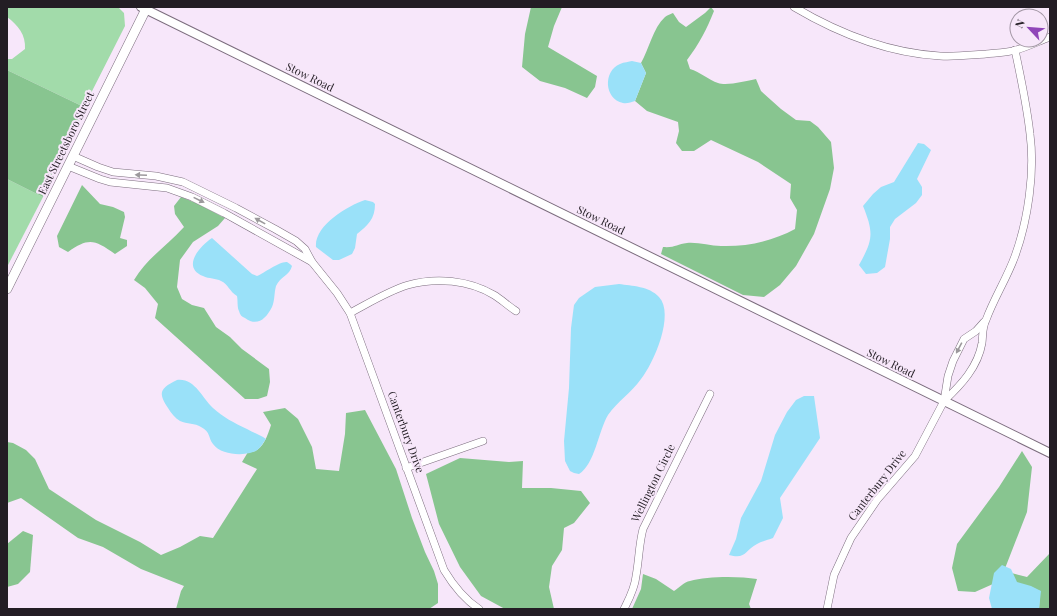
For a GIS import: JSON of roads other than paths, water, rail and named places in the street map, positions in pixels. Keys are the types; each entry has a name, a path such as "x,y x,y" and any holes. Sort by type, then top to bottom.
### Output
{"main road":[{"name":"East Streetsboro Street","path":"7,289 145,8"}],"street":[{"path":"794,7 832,27 865,41 906,52 941,56 973,55 1015,50 1050,37"},
{"name":"Stow Road","path":"145,8 1050,453"},
{"name":"Canterbury Drive","path":"827,609 834,576 851,538 877,500 915,456 944,400 948,376 964,339 976,331 985,320 1001,290 1015,257 1022,235 1028,203 1032,160 1026,102 1015,50"},
{"name":"Canterbury Drive","path":"73,156 113,172 169,178 190,186 275,229 301,246 337,293 350,313 444,570 459,592 479,609"},
{"name":"Canterbury Drive","path":"68,166 100,180 167,188 187,194 231,216 312,262"},
{"path":"187,194 190,186"},
{"path":"231,216 236,208"},
{"path":"270,238 275,229"},
{"path":"350,313 376,299 408,285 443,280 466,284 482,289 494,295 516,311"},
{"name":"Canterbury Drive","path":"944,400 966,379 975,364 982,344 982,332 985,320"},
{"name":"Wellington Circle","path":"624,609 636,577 639,546 646,522 710,394"},
{"path":"406,468 482,441"}],"water":[{"path":"632,61 641,63 646,73 635,101 623,103 612,96 609,91 608,78 614,68 622,63"},
{"path":"918,143 924,144 931,150 917,179 922,187 922,195 916,203 895,219 890,227 890,239 885,267 877,273 866,274 859,265 867,249 870,236 869,223 863,206 881,187 894,182"},
{"path":"365,200 375,204 372,218 368,225 357,234 355,248 352,254 339,260 333,260 316,247 320,232 326,224 341,212"},
{"path":"212,238 252,274 257,276 284,262 287,262 292,266 289,272 276,286 272,307 267,315 261,320 253,322 242,316 238,309 237,296 223,282 203,276 193,267 193,262 198,251"},
{"path":"619,284 635,286 655,293 663,305 665,315 664,326 657,351 646,372 637,384 608,415 589,463 579,474 574,473 570,471 565,461 564,441 569,388 571,328 574,305 579,298 595,287"},
{"path":"177,380 189,382 213,408 221,414 266,439 261,447 255,451 243,454 232,454 226,452 217,448 211,442 208,433 204,429 196,425 185,423 176,418 170,412 165,403 162,391 164,388"},
{"path":"804,396 814,396 820,438 780,498 783,518 773,538 753,546 745,554 739,556 729,555 736,539 741,518 761,481 775,435 787,412 796,400"},
{"path":"1002,565 1011,569 1017,582 1041,591 1039,609 992,609 989,598 994,573"}]}
